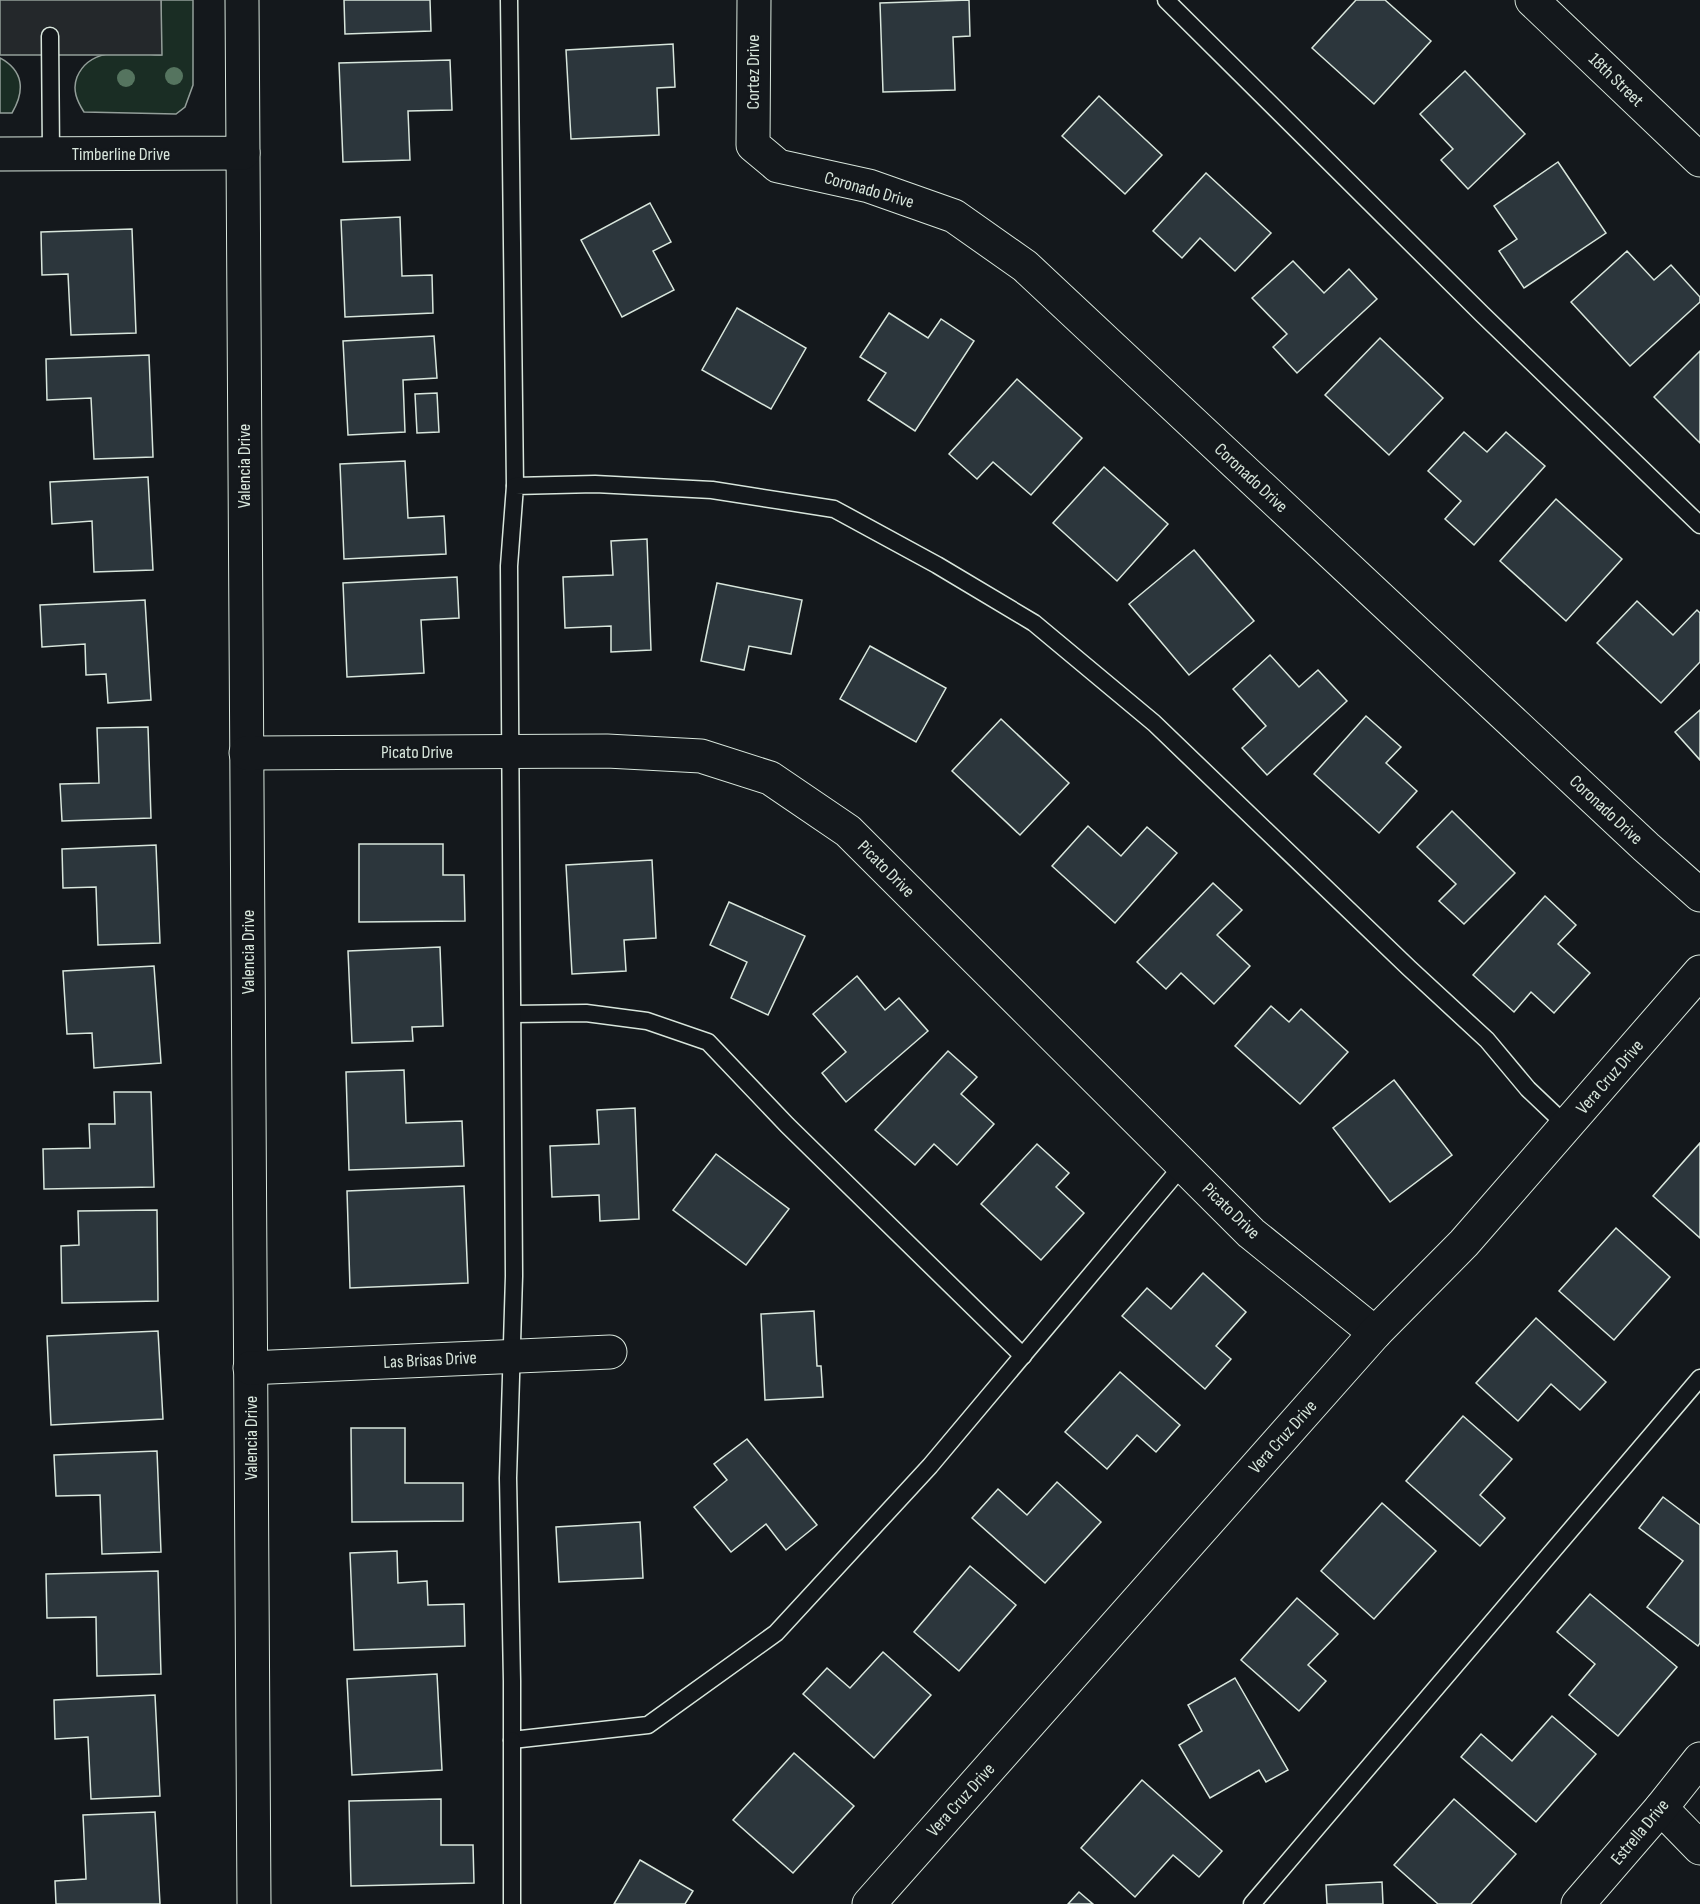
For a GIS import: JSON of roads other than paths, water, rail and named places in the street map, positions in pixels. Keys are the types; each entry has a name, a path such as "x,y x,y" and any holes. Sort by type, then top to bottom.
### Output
{"street":[{"name":"Valencia Drive","path":"242,0 254,1904"},
{"name":"Cortez Drive","path":"753,145 754,0"},
{"name":"18th Street","path":"1532,0 1700,160"},
{"name":"Coronado Drive","path":"753,145 778,166 869,186 954,216 1025,266 1637,839 1700,895"},
{"name":"Timberline Drive","path":"0,154 243,153"},
{"name":"Picato Drive","path":"246,753 608,751 701,756 770,778 848,831 1251,1233 1375,1333"},
{"name":"Vera Cruz Drive","path":"869,1904 1375,1333 1464,1243 1700,972"},
{"name":"Las Brisas Drive","path":"250,1368 610,1352"},
{"name":"Estrella Drive","path":"1578,1904 1700,1759"},
{"path":"1661,1808 1700,1848"}],"lane":[{"path":"509,0 515,486 509,566 514,1276 508,1478 512,1681 512,1904"},
{"path":"1166,0 1482,314 1700,525"},
{"path":"50,36 51,154"},
{"path":"515,486 595,484 712,490 834,509 936,565 1034,623 1154,723 1487,1040 1528,1089 1567,1126"},
{"path":"513,1014 586,1013 647,1021 708,1042 796,1133 1023,1356"},
{"path":"512,1740 648,1725 776,1633 930,1466 1183,1165"},
{"path":"1252,1904 1700,1377"}]}
